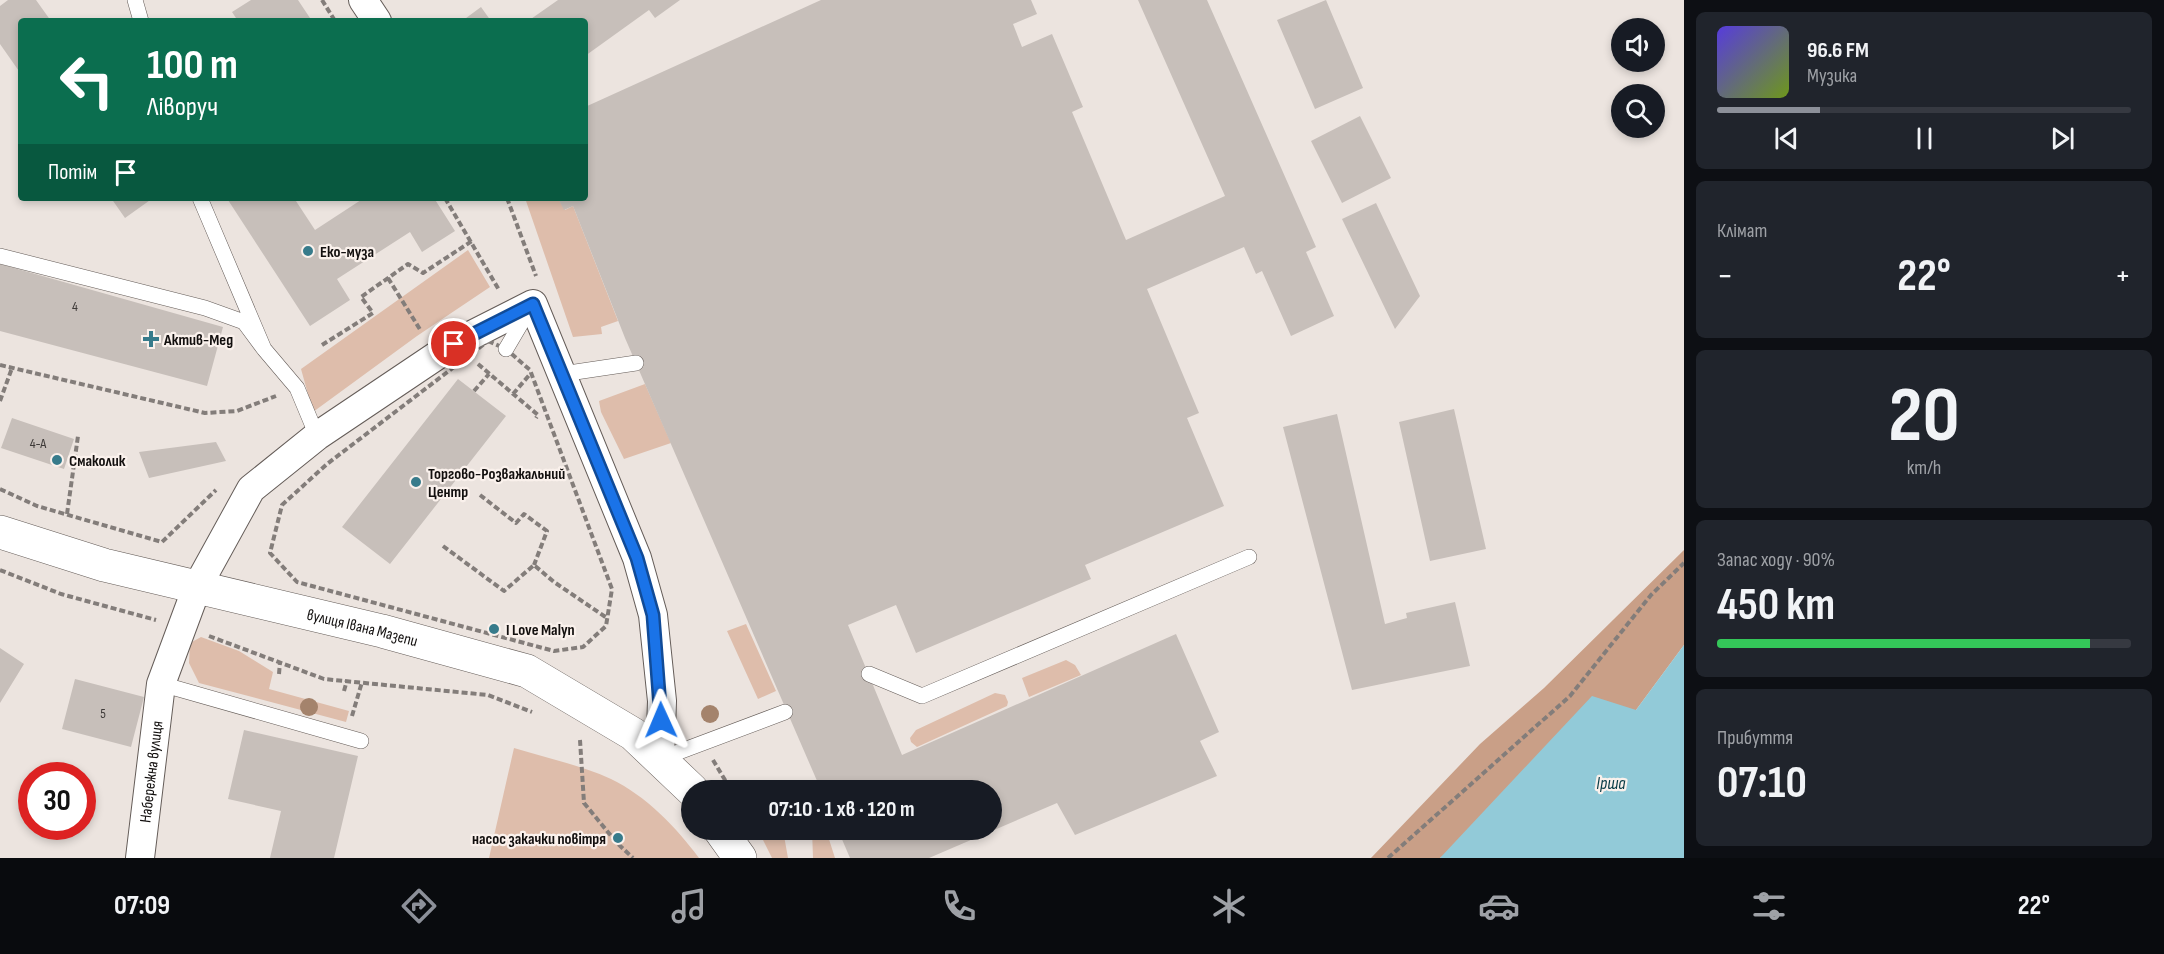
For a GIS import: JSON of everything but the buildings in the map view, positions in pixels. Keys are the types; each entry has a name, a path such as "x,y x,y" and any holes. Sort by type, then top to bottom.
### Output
{"main road":[{"name":"вулиця Івана Мазепи","path":"1,534 104,565 382,631 527,671 633,734 682,780"},
{"path":"727,840 740,858"}],"street":[{"path":"363,0 375,18"},
{"path":"533,304 637,558 653,615 662,701 660,759"},
{"name":"Набережна вулиця","path":"140,858 161,684 197,587 251,489 318,436 454,344 533,304"}],"lane":[{"path":"135,0 140,18"},
{"path":"201,201 264,349"},
{"path":"0,256 205,308 244,322 297,388 318,436"},
{"path":"506,349 533,304"},
{"path":"562,374 636,363"},
{"path":"869,674 922,696 1249,557"},
{"path":"161,684 361,741"},
{"path":"660,759 785,712"}],"path":[{"path":"321,0 333,18"},
{"path":"322,345 373,313 361,297 408,264 423,273 472,241"},
{"path":"388,278 423,334"},
{"path":"488,341 506,349 531,373 612,589 606,626 583,647 554,651 297,582 270,554 282,505 327,464 488,341"},
{"path":"472,360 538,415 536,418"},
{"path":"0,365 205,413 237,411 297,388"},
{"path":"0,400 12,368"},
{"path":"513,394 531,373"},
{"path":"474,391 489,374"},
{"path":"67,514 78,436"},
{"path":"0,489 37,506"},
{"path":"443,546 504,591 534,565 547,531 524,514 516,523 480,495"},
{"path":"1388,858 1570,696 1651,595 1684,563"},
{"path":"534,565 554,582 607,618"},
{"path":"0,570 61,594 182,627 324,679 488,694 541,716"},
{"path":"279,674 280,662"},
{"path":"344,691 347,680"},
{"path":"351,719 362,682"},
{"path":"590,738 580,733 584,803 633,858"},
{"path":"702,743 725,780"}],"shaded area":[{"path":"526,201 560,201 565,210 573,206 618,321 601,327 602,334 573,337"},
{"path":"468,250 490,287 417,336 313,412 301,369"},
{"path":"645,384 671,443 624,459 601,412 599,401"},
{"path":"1684,550 1684,645 1636,710 1440,858 1371,858 1480,744 1544,688"},
{"path":"746,624 776,691 758,699 727,631"},
{"path":"201,637 239,651 273,672 269,689 349,711 346,722 199,683 189,663 190,643"},
{"path":"1066,660 1075,665 1081,675 1029,697 1022,678"},
{"path":"995,693 1005,695 1007,706 917,747 911,742 910,738 916,730"},
{"path":"514,748 588,770 624,786 660,813 681,835 681,840 685,840 699,858 489,858"},
{"path":"763,840 785,840 788,858 772,858"},
{"path":"812,840 829,840 835,858 813,858"}],"water":[{"name":"Ірша","path":"1684,645 1684,858 1440,858 1592,696 1636,710"}],"place":[{"name":"Еко-муза","path":"308,251"},
{"name":"Актив-Мед","path":"151,339"},
{"name":"Смаколик","path":"57,460"},
{"name":"Торгово-Розважальний Центр","path":"416,482"},
{"name":"I Love Malyn","path":"494,629"},
{"name":"насос закачки повітря","path":"618,838"}],"route":[{"path":"454,344 533,304 637,558 653,615 662,701 661,720"}]}
